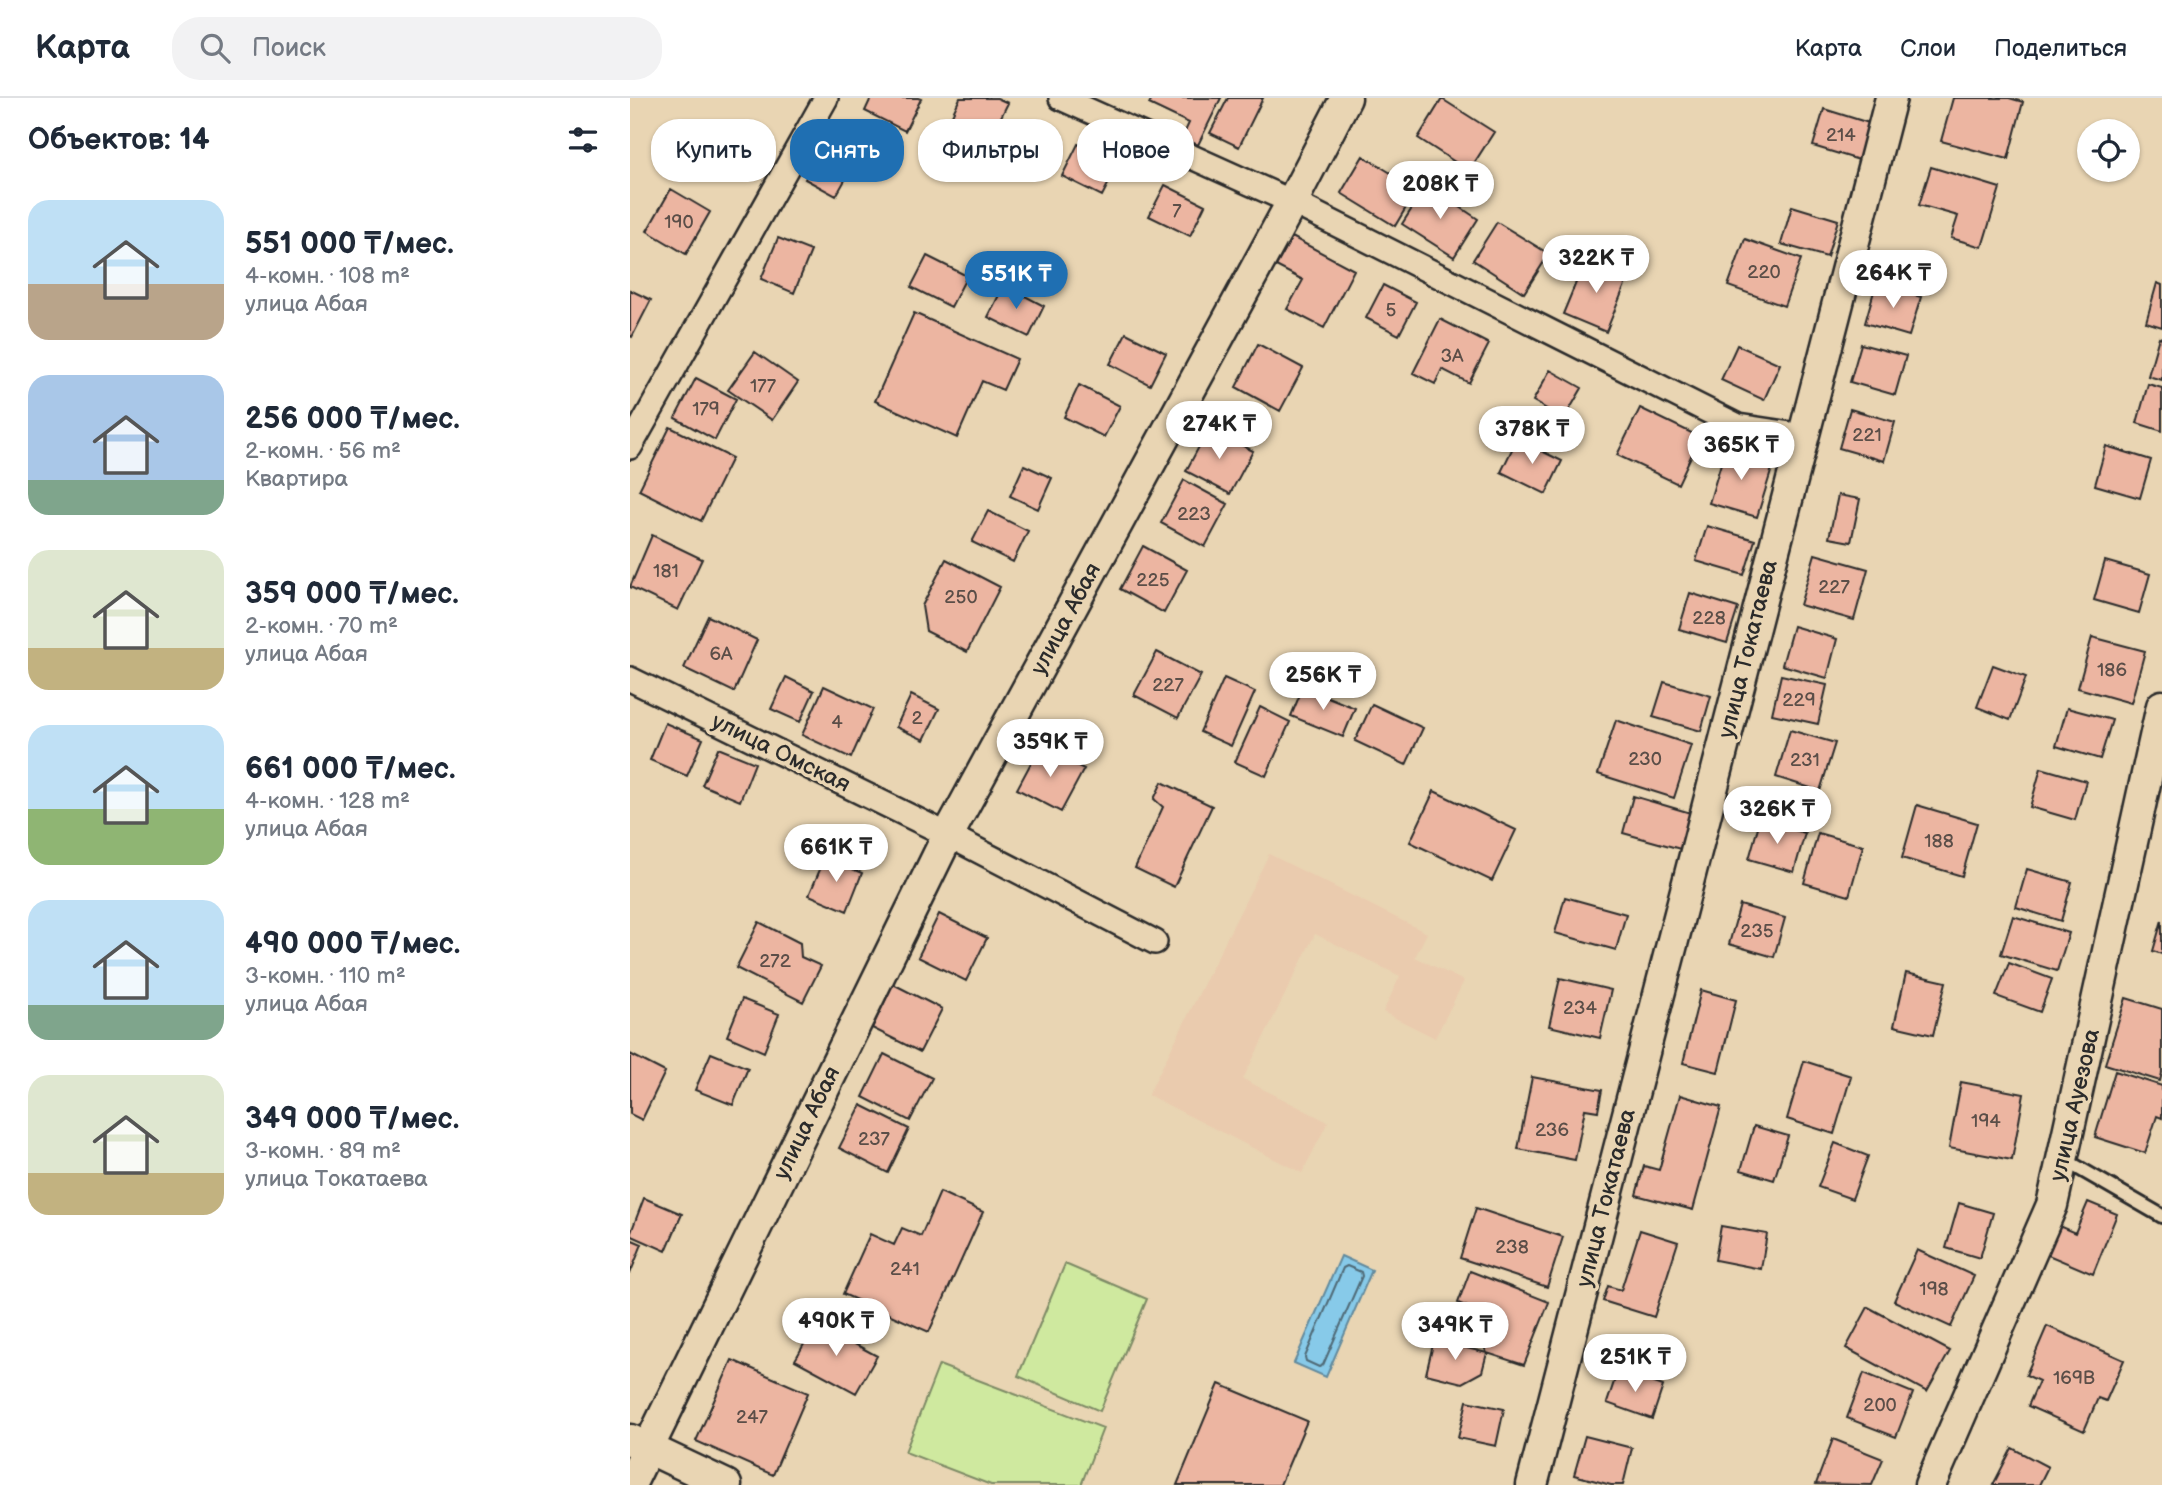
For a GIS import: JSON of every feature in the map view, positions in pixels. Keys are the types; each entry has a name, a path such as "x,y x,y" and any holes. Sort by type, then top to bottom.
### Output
{"street":[{"path":"630,447 826,98"},
{"path":"1060,98 1292,202 1738,426 1803,436"},
{"name":"улица Абая","path":"630,1485 639,1443 948,835 1346,98"},
{"name":"улица Токатаева","path":"1532,1485 1891,98"},
{"name":"улица Омская","path":"630,679 948,835 1155,942"},
{"name":"улица Ауезова","path":"1930,1485 2052,1205 2162,706"},
{"path":"639,1443 726,1485"}],"lane":[{"path":"2063,1159 2162,1216"}],"shaded area":[{"path":"1269,854 1427,933 1415,957 1464,981 1435,1038 1383,1012 1400,976 1315,934 1243,1079 1328,1122 1302,1173 1148,1095"}],"green space":[{"path":"1065,1264 1147,1299 1100,1411 1018,1376"},
{"path":"939,1365 1103,1428 1081,1485 991,1485 905,1452"}],"water":[{"path":"1341,1256 1372,1270 1326,1377 1294,1363"}],"building":[{"path":"871,98 921,99 905,131 904,119 881,119 865,111"},
{"path":"960,98 997,98 1008,103 1000,119 960,119 952,115"},
{"path":"1152,98 1221,98 1198,145 1194,143 1194,119 1181,119 1149,104"},
{"path":"1228,98 1263,98 1239,147 1210,133"},
{"path":"1953,98 2009,98 2023,102 2008,159 1941,141"},
{"path":"1442,99 1494,132 1469,171 1418,138"},
{"path":"1824,109 1869,123 1859,160 1813,146"},
{"path":"1077,146 1077,182 1109,182 1102,196 1063,176"},
{"path":"1363,156 1417,189 1395,226 1341,193"},
{"path":"1931,167 2000,188 1982,247 1951,238 1958,216 1919,205"},
{"path":"810,182 844,182 836,196"},
{"path":"1165,185 1205,205 1190,236 1149,216"},
{"path":"1427,185 1478,219 1454,257 1402,224"},
{"path":"671,189 710,212 686,254 647,231"},
{"path":"1792,206 1838,220 1827,257 1781,244"},
{"path":"1497,222 1549,254 1524,293 1473,260"},
{"path":"1292,237 1354,270 1324,328 1287,309 1303,280 1276,266"},
{"path":"778,238 811,251 794,293 761,279"},
{"path":"1745,239 1801,259 1784,306 1728,286"},
{"path":"927,256 967,276 951,307 911,287"},
{"path":"1586,258 1629,275 1606,332 1563,314"},
{"path":"2157,283 2162,285 2162,327 2146,322"},
{"path":"1876,284 1921,297 1909,336 1865,323"},
{"path":"1004,285 1044,306 1029,337 988,317"},
{"path":"1383,285 1416,302 1399,335 1366,318"},
{"path":"630,290 651,300 632,337 630,336"},
{"path":"914,313 1017,359 1003,390 982,381 957,438 875,401"},
{"path":"1440,319 1489,344 1469,383 1442,369 1435,384 1413,373"},
{"path":"1126,333 1166,353 1150,385 1110,364"},
{"path":"2159,337 2162,338 2162,380 2148,376"},
{"path":"1258,344 1303,368 1280,411 1236,387"},
{"path":"1861,344 1906,356 1895,395 1850,382"},
{"path":"1737,345 1780,364 1764,400 1721,380"},
{"path":"755,352 798,382 772,420 728,390"},
{"path":"1550,370 1582,388 1564,419 1533,401"},
{"path":"696,378 736,399 715,440 675,418"},
{"path":"2148,384 2162,388 2162,431 2137,423"},
{"path":"1079,385 1120,406 1104,437 1064,417"},
{"path":"1640,408 1700,437 1678,484 1617,455"},
{"path":"1850,409 1895,422 1884,461 1839,448"},
{"path":"670,427 732,458 701,521 639,490"},
{"path":"1209,428 1253,451 1230,494 1186,471"},
{"path":"1517,439 1562,461 1546,494 1501,472"},
{"path":"2106,446 2151,460 2140,498 2095,485"},
{"path":"1726,447 1774,462 1757,517 1709,503"},
{"path":"1024,465 1052,478 1038,509 1010,496"},
{"path":"1184,480 1228,504 1205,547 1161,523"},
{"path":"1838,495 1860,499 1851,542 1829,538"},
{"path":"988,511 1028,531 1013,562 972,542"},
{"path":"1707,526 1755,540 1744,575 1696,561"},
{"path":"652,535 702,559 678,610 630,587"},
{"path":"1143,546 1187,570 1164,613 1120,589"},
{"path":"1815,554 1868,569 1854,620 1800,605"},
{"path":"946,559 1000,587 967,652 926,631 922,606"},
{"path":"2105,561 2150,574 2139,613 2094,600"},
{"path":"1690,593 1738,608 1727,643 1679,629"},
{"path":"708,616 757,640 734,692 684,668"},
{"path":"1793,626 1837,639 1827,678 1782,665"},
{"path":"2092,637 2145,651 2131,703 2078,688"},
{"path":"1157,652 1201,675 1178,718 1134,695"},
{"path":"1993,665 2026,677 2010,720 1977,707"},
{"path":"1781,675 1827,685 1818,724 1772,714"},
{"path":"786,677 814,691 800,722 771,709"},
{"path":"1224,678 1255,692 1231,746 1200,732"},
{"path":"1664,682 1711,696 1701,731 1653,717"},
{"path":"824,686 873,709 851,758 802,735"},
{"path":"1303,687 1355,708 1343,737 1291,716"},
{"path":"911,695 939,709 924,740 896,727"},
{"path":"1372,704 1423,728 1406,765 1355,741"},
{"path":"1260,707 1290,722 1266,776 1235,762"},
{"path":"2067,708 2112,720 2100,759 2056,746"},
{"path":"1616,720 1691,745 1674,798 1598,774"},
{"path":"665,723 703,739 687,776 650,760"},
{"path":"1790,730 1835,743 1820,791 1776,777"},
{"path":"1040,746 1084,769 1061,812 1017,789"},
{"path":"718,748 755,763 740,801 702,785"},
{"path":"2041,768 2086,781 2075,820 2030,807"},
{"path":"1162,782 1212,806 1174,887 1135,868 1163,807 1154,799"},
{"path":"1434,791 1516,830 1492,881 1410,842"},
{"path":"1633,796 1694,814 1684,850 1623,833"},
{"path":"1917,805 1977,823 1962,876 1902,858"},
{"path":"1760,820 1805,833 1794,872 1749,859"},
{"path":"1818,833 1863,846 1849,896 1804,883"},
{"path":"825,858 862,873 847,911 809,895"},
{"path":"2027,869 2072,882 2061,921 2016,907"},
{"path":"1565,897 1626,914 1616,950 1555,933"},
{"path":"1740,905 1785,918 1774,957 1729,944"},
{"path":"939,914 987,938 966,981 918,957"},
{"path":"2013,916 2069,933 2057,971 2001,954"},
{"path":"2162,920 2162,954 2153,951"},
{"path":"759,922 800,943 801,957 821,966 803,1002 736,968"},
{"path":"2009,963 2052,979 2040,1012 1996,996"},
{"path":"1906,973 1946,982 1933,1035 1894,1026"},
{"path":"1560,978 1611,990 1600,1038 1549,1026"},
{"path":"893,984 942,1009 920,1052 872,1028"},
{"path":"1701,990 1736,1000 1718,1072 1683,1063"},
{"path":"2126,998 2162,1009 2160,1081 2105,1064"},
{"path":"742,999 779,1014 764,1052 727,1036"},
{"path":"711,1053 748,1068 733,1105 695,1090"},
{"path":"630,1054 665,1072 642,1120 630,1114"},
{"path":"884,1054 932,1078 910,1121 863,1097"},
{"path":"1804,1061 1851,1076 1834,1134 1787,1119"},
{"path":"2115,1071 2162,1086 2162,1118 2157,1116 2145,1153 2095,1137"},
{"path":"1532,1077 1602,1090 1598,1111 1585,1109 1575,1160 1518,1149"},
{"path":"1961,1082 2024,1094 2012,1160 1949,1148"},
{"path":"1680,1095 1721,1107 1693,1210 1636,1195 1644,1166 1659,1170"},
{"path":"861,1105 909,1129 888,1173 839,1148"},
{"path":"1754,1126 1788,1136 1774,1180 1741,1170"},
{"path":"1835,1143 1868,1156 1852,1199 1818,1187"},
{"path":"940,1192 983,1212 929,1332 843,1294 870,1234 894,1245 902,1228 921,1236"},
{"path":"644,1198 682,1214 666,1251 630,1235"},
{"path":"2088,1202 2117,1214 2093,1274 2048,1255 2059,1226 2075,1233"},
{"path":"1959,1203 1993,1213 1980,1258 1946,1248"},
{"path":"1476,1208 1563,1237 1547,1287 1460,1258"},
{"path":"1721,1226 1767,1234 1761,1269 1715,1260"},
{"path":"1640,1230 1678,1242 1654,1317 1603,1301 1608,1286 1621,1290"},
{"path":"630,1239 642,1244 630,1274"},
{"path":"1917,1250 1974,1276 1951,1327 1894,1301"},
{"path":"1470,1271 1549,1302 1524,1365 1487,1353 1485,1349 1497,1319 1458,1303"},
{"path":"1868,1307 1950,1351 1927,1392 1846,1348"},
{"path":"816,1323 877,1356 856,1393 795,1360"},
{"path":"2047,1326 2124,1360 2106,1401 2098,1398 2084,1431 2028,1406 2039,1381 2026,1375"},
{"path":"1434,1340 1487,1353 1482,1372 1462,1383 1426,1374"},
{"path":"732,1360 808,1393 773,1475 696,1441"},
{"path":"1618,1370 1663,1386 1652,1419 1607,1403"},
{"path":"1864,1373 1913,1393 1896,1437 1847,1418"},
{"path":"1219,1384 1307,1421 1280,1485 1177,1485"},
{"path":"1467,1401 1504,1409 1496,1446 1458,1438"},
{"path":"1585,1436 1632,1448 1623,1485 1611,1485 1574,1475"},
{"path":"1833,1439 1883,1459 1872,1485 1816,1484"},
{"path":"2012,1448 2048,1467 2039,1485 1993,1485"}]}
